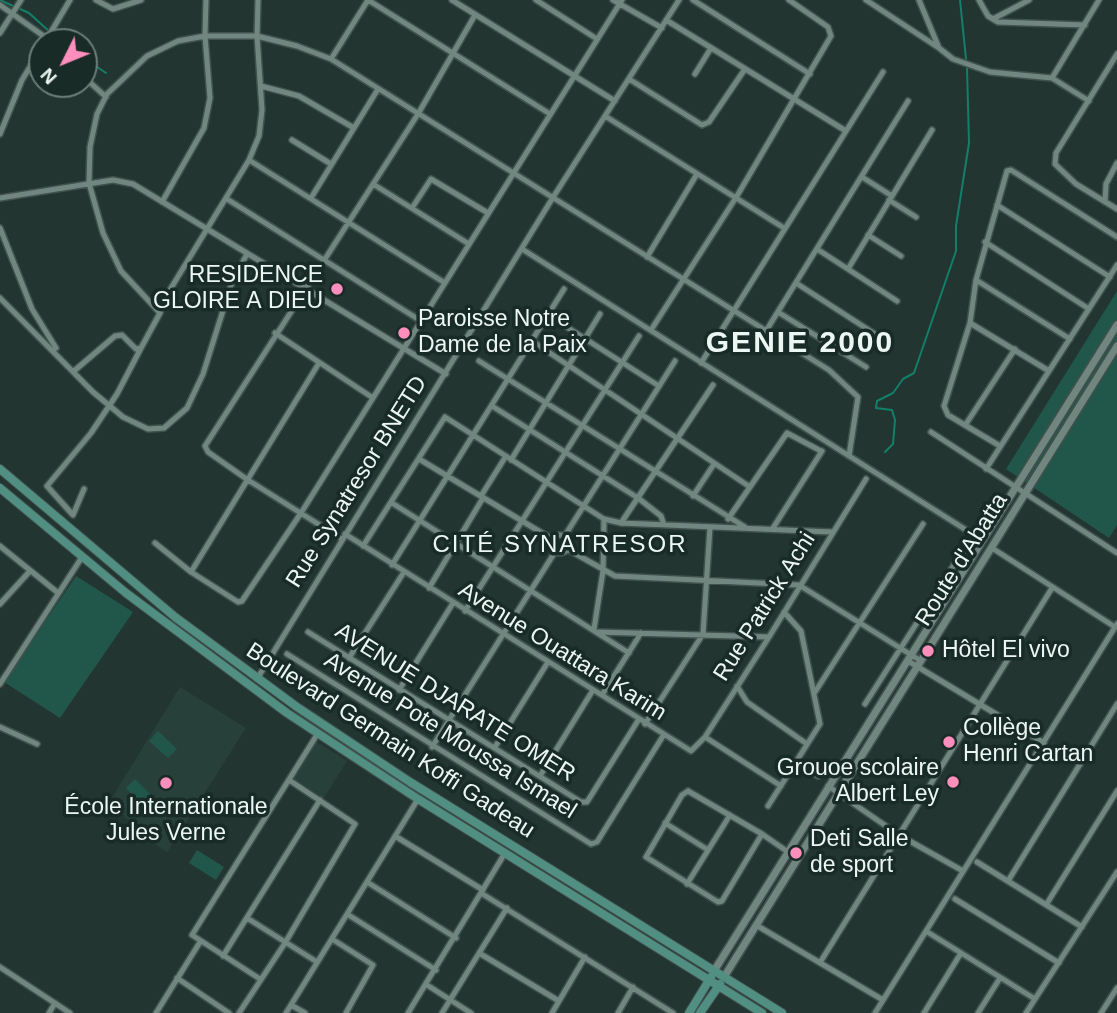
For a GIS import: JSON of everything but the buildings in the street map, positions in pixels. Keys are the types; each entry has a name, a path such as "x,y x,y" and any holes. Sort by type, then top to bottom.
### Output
{"main road":[{"name":"Boulevard Germain Koffi Gadeau","path":"0,469 97,554 257,679 410,782 782,1013"},
{"name":"Boulevard Germain Koffi Gadeau","path":"0,488 82,557 221,666 318,733 418,799 762,1013"},
{"path":"689,1013 715,971"},
{"path":"700,1013 724,977"}],"street":[{"path":"0,33 21,0"},
{"path":"56,28 70,0"},
{"path":"96,0 113,9 141,0"},
{"path":"162,202 204,128 210,98 205,36 206,0"},
{"path":"84,489 73,515 47,485 91,433 110,405 160,313 164,298 227,199 259,136 262,110 257,36 258,0"},
{"path":"331,59 368,0 550,114"},
{"path":"452,0 615,101"},
{"path":"536,0 597,39"},
{"name":"Rue Synatresor BNETD","path":"257,679 552,199 679,0"},
{"path":"693,0 810,74"},
{"path":"866,0 953,59 990,72 1052,78 1089,101"},
{"path":"919,0 939,48"},
{"path":"979,0 993,19 1085,25"},
{"path":"993,19 1029,0"},
{"path":"1052,78 1099,0"},
{"path":"155,543 191,572 240,602 301,513 597,39 618,1 662,28"},
{"path":"651,330 737,196 826,48 832,31 792,1"},
{"path":"0,5 33,28"},
{"path":"373,398 275,333 418,114 475,15"},
{"path":"666,20 846,131"},
{"path":"160,313 121,271 103,233 89,183 92,136 97,114 106,97 147,56 178,41 205,36 257,36 331,59 829,370 858,397 849,456"},
{"path":"695,74 711,48"},
{"path":"1117,54 1056,153 1055,164 1069,179 1117,209"},
{"path":"629,79 702,125 709,122 745,69"},
{"path":"0,134 28,70"},
{"path":"701,363 883,72"},
{"path":"261,86 299,96 354,128"},
{"path":"311,198 379,89"},
{"path":"98,90 106,97"},
{"path":"766,331 908,101"},
{"path":"605,116 737,196 784,228"},
{"path":"848,269 932,130"},
{"path":"292,140 331,164"},
{"path":"249,160 445,283"},
{"path":"1105,202 1106,184 1117,163"},
{"path":"1000,446 944,411 944,406 970,323 985,242 1007,171 1011,170 1117,237"},
{"path":"647,257 697,174"},
{"path":"862,177 916,217"},
{"path":"412,208 431,178 488,213"},
{"path":"0,198 113,180 133,184 446,374"},
{"path":"373,184 469,244"},
{"path":"227,199 421,321"},
{"path":"997,205 1110,277"},
{"path":"0,228 32,309 61,356"},
{"path":"868,235 901,256"},
{"path":"985,242 1089,309"},
{"path":"522,248 982,540"},
{"path":"817,249 897,300"},
{"path":"0,298 110,405 148,429 164,428 187,408 203,374 232,282 247,254"},
{"path":"986,469 1117,265"},
{"path":"976,281 1070,339"},
{"path":"796,283 875,334"},
{"path":"392,565 475,436 564,289"},
{"path":"778,312 866,367"},
{"path":"429,588 482,497 530,430 600,314"},
{"path":"548,315 659,386"},
{"path":"970,323 1049,371"},
{"name":"Route d'Abatta","path":"715,971 1117,325"},
{"name":"Avenue Ouattara Karim","path":"275,333 205,446 208,452 301,513 363,545 663,736 691,751"},
{"path":"74,371 115,335 122,335 136,349 141,348"},
{"path":"465,611 639,336"},
{"path":"532,341 750,487"},
{"name":"Route d'Abatta","path":"724,977 1117,346"},
{"path":"966,425 1015,349"},
{"path":"479,361 728,519 748,528"},
{"path":"564,537 675,361"},
{"path":"191,572 319,363"},
{"path":"621,523 713,385"},
{"path":"492,406 638,498 661,516 664,525"},
{"path":"363,545 445,417 604,519 621,523 832,532"},
{"path":"931,432 1014,489 1117,553"},
{"path":"728,519 787,433 821,451"},
{"path":"773,529 827,442"},
{"path":"419,459 552,540"},
{"path":"693,496 714,464"},
{"name":"Rue Patrick Achi","path":"691,751 705,737 769,638 866,479"},
{"path":"392,503 629,653"},
{"path":"596,631 603,571 604,519"},
{"path":"814,692 923,524"},
{"path":"645,724 703,634 710,527"},
{"path":"865,704 973,534"},
{"path":"558,536 564,537 568,542 567,549 562,553 555,552 551,546 552,540 558,536"},
{"path":"0,546 58,592"},
{"path":"875,1013 1116,626 992,548"},
{"path":"567,549 615,576 799,585 857,624 901,648 919,664 1044,743"},
{"path":"432,747 555,552"},
{"path":"0,684 82,557"},
{"path":"0,604 30,571"},
{"path":"349,659 404,572"},
{"path":"821,961 1052,588"},
{"path":"399,690 453,603"},
{"path":"768,806 820,724 802,631 784,612"},
{"path":"596,631 769,638"},
{"name":"AVENUE DJARATE OMER","path":"307,632 584,803 639,719"},
{"path":"602,695 641,633"},
{"name":"Avenue Pote Moussa Ismael","path":"287,654 432,747 594,845 663,736"},
{"path":"495,747 548,662"},
{"path":"737,686 747,702 807,744"},
{"path":"540,776 593,691"},
{"path":"1008,881 1117,704"},
{"path":"0,727 37,744"},
{"path":"260,979 200,942 192,934 318,733"},
{"path":"705,737 781,786"},
{"path":"796,763 818,776"},
{"path":"239,1013 285,943 355,824 289,780"},
{"path":"828,786 898,835 963,871"},
{"path":"762,834 722,901 718,902 646,857 688,791 762,834 788,852"},
{"path":"1046,905 1117,791"},
{"path":"286,1013 418,799"},
{"path":"223,956 320,800"},
{"path":"687,884 730,815"},
{"path":"666,823 708,850"},
{"path":"395,836 673,1013"},
{"path":"408,1013 456,938 505,853"},
{"path":"977,862 1082,927"},
{"path":"1026,1013 1117,872"},
{"path":"367,882 456,938"},
{"path":"955,899 1059,963"},
{"path":"442,1013 507,908"},
{"path":"347,914 436,970"},
{"path":"247,918 317,962"},
{"path":"756,925 883,1000"},
{"path":"929,933 1035,999"},
{"path":"331,939 373,965 346,1013"},
{"path":"156,1013 200,942"},
{"path":"480,953 559,1001"},
{"path":"924,1013 961,953"},
{"path":"552,1013 585,957"},
{"path":"0,967 70,1013"},
{"path":"177,978 229,1013"},
{"path":"978,1013 1000,978"},
{"path":"427,985 471,1013"},
{"path":"618,1013 634,987"},
{"path":"1101,1013 1117,988"},
{"path":"49,1013 55,1003"},
{"path":"291,1005 305,1013"}],"shaded area":[{"name":"École Internationale Jules Verne","path":"180,687 246,728 167,852 143,836 110,801"},
{"path":"317,742 347,761 324,798 293,778"}],"green space":[{"path":"1117,291 1117,525 1109,538 1006,469"},
{"path":"76,576 133,612 60,718 4,682"},
{"path":"158,731 177,749 168,758 149,741"},
{"path":"135,779 154,798 144,807 126,788"},
{"path":"197,850 224,867 216,880 189,863"}],"waterway":[{"path":"0,0 13,6"},
{"path":"960,0 966,59"},
{"path":"18,8 29,13 46,28"},
{"path":"98,68 106,73"},
{"path":"885,452 893,444 895,420 892,410 876,408 877,401 893,393 903,379 914,373 956,251 956,226 969,143 967,68"}],"place":[{"name":"RESIDENCE GLOIRE A DIEU","path":"337,289"},
{"name":"Paroisse Notre Dame de la Paix","path":"404,333"},
{"name":"Hôtel El vivo","path":"928,651"},
{"name":"Collège Henri Cartan","path":"949,742"},
{"name":"Grouoe scolaire Albert Ley","path":"953,782"},
{"name":"École Internationale Jules Verne","path":"166,783"},
{"name":"Deti Salle de sport","path":"796,853"}],"district":[{"name":"GENIE 2000","path":"800,344"},
{"name":"CITÉ SYNATRESOR","path":"560,545"}]}
